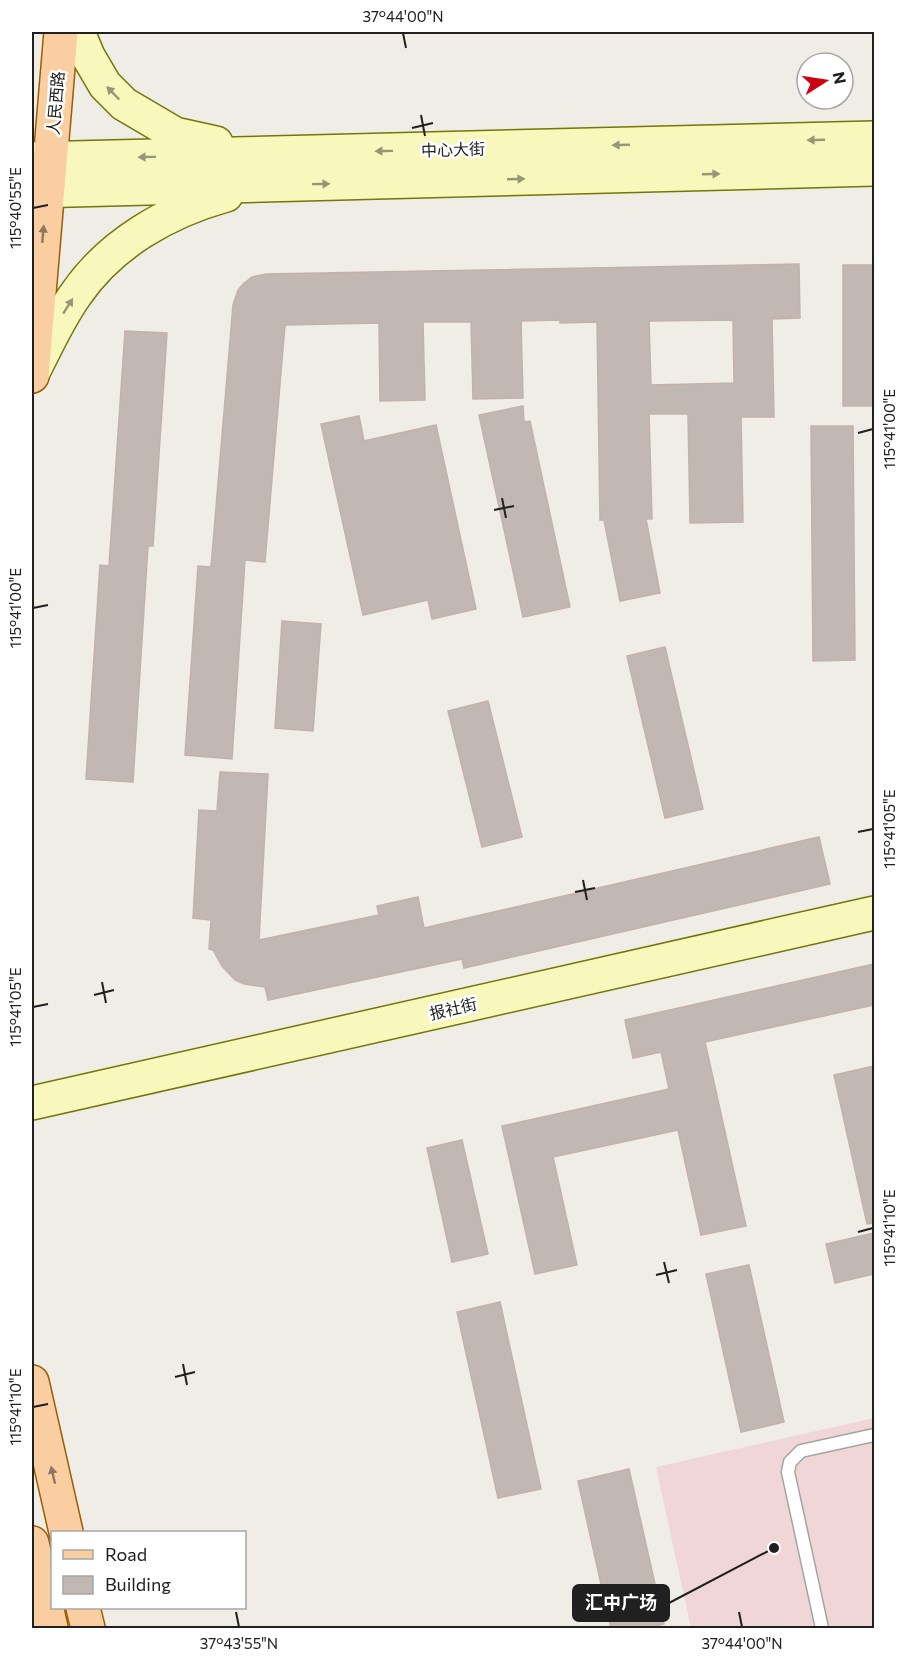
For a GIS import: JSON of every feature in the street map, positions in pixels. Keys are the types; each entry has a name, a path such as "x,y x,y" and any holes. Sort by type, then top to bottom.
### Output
{"main road":[{"name":"人民西路","path":"32,376 42,175 61,32"},
{"path":"78,32 88,56 105,85 124,104 166,130 223,145 304,153"},
{"name":"中心大街","path":"42,175 304,153 874,138"},
{"name":"中心大街","path":"42,175 286,185 874,170"},
{"path":"32,376 57,324 76,293 101,262 124,243 166,219 207,200 242,190 286,185"},
{"name":"报社街","path":"32,1103 874,914"},
{"path":"32,1382 66,1531"},
{"path":"32,1543 43,1617"},
{"path":"83,1609 88,1629"}],"lane":[{"path":"822,1629 788,1472 790,1462 801,1450 874,1435"}],"shaded area":[{"path":"874,1418 874,1628 691,1628 656,1467"}],"building":[{"path":"799,264 800,318 772,319 774,417 741,417 743,522 690,523 688,414 649,414 652,519 646,519 660,593 620,601 604,520 600,520 597,322 521,321 523,398 473,399 471,322 423,322 425,400 380,401 379,323 285,325 265,562 245,560 232,759 185,755 198,566 211,567 233,305 238,290 243,284 252,277 266,274","holes":["733,320 734,383 651,385 649,321"]},
{"path":"843,265 874,265 874,406 843,406"},
{"path":"125,331 167,333 153,546 148,546 133,782 86,779 100,565 109,566"},
{"path":"523,406 524,422 530,421 570,607 523,617 479,415"},
{"path":"359,416 364,441 436,425 476,609 432,619 428,600 363,615 321,424"},
{"path":"811,426 853,426 855,660 813,661"},
{"path":"282,621 321,624 313,731 275,728"},
{"path":"665,647 703,809 665,818 627,656"},
{"path":"488,701 522,837 482,847 448,711"},
{"path":"220,772 268,774 259,940 379,915 377,906 418,897 424,928 819,837 830,884 464,968 462,959 268,1000 265,987 244,984 235,980 222,966 213,950 209,949 211,920 193,918 199,810 217,811"},
{"path":"874,964 874,1005 705,1042 746,1226 701,1235 678,1130 553,1157 577,1265 535,1274 502,1126 669,1089 661,1052 633,1058 625,1020"},
{"path":"874,1066 874,1223 867,1224 834,1075"},
{"path":"462,1140 488,1254 452,1262 427,1148"},
{"path":"874,1233 874,1274 835,1283 826,1244"},
{"path":"749,1265 784,1422 741,1432 706,1274"},
{"path":"500,1302 541,1489 498,1498 457,1312"},
{"path":"629,1469 664,1624 642,1629 611,1629 578,1481"}],"place":[{"name":"汇中广场","path":"774,1548"}]}
